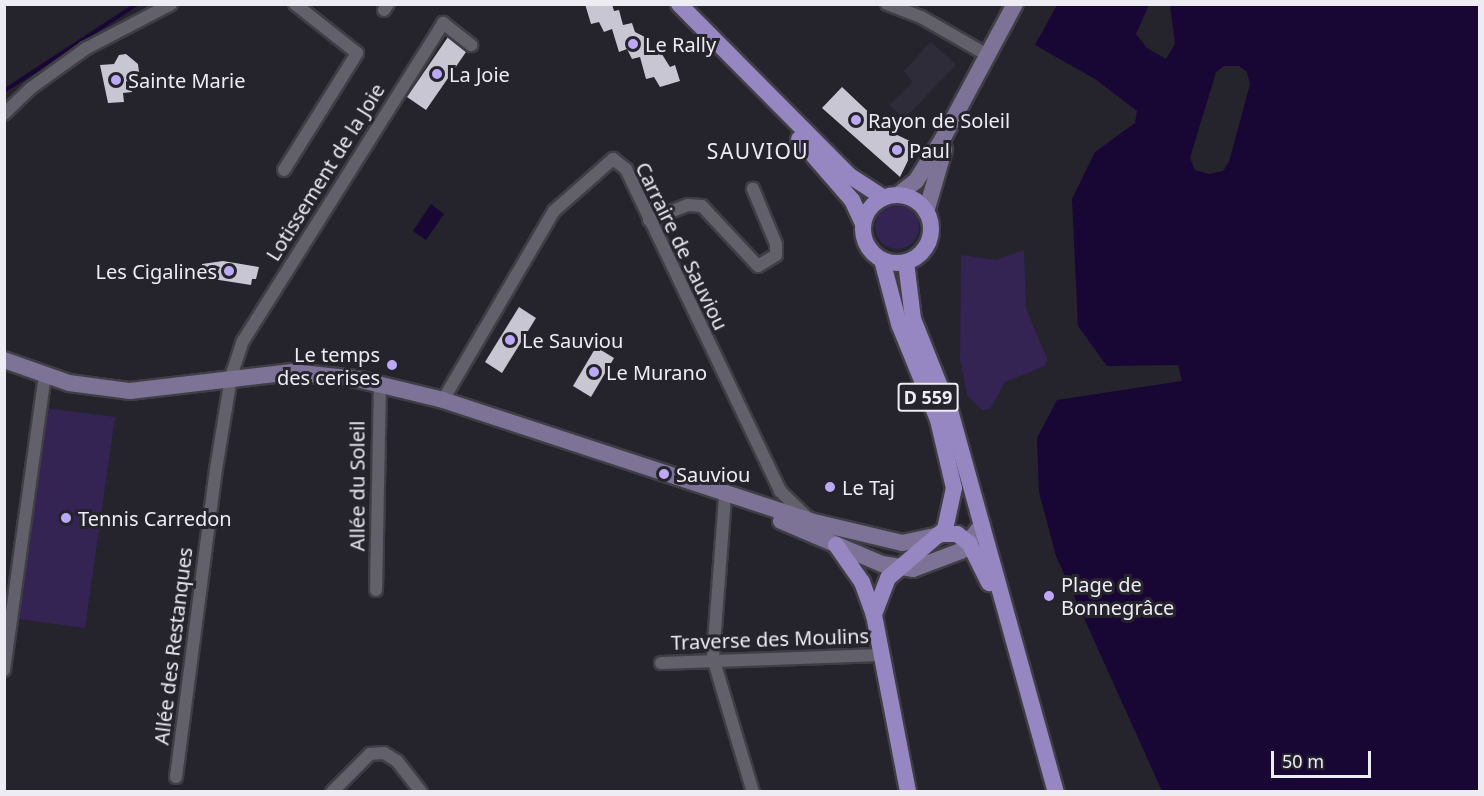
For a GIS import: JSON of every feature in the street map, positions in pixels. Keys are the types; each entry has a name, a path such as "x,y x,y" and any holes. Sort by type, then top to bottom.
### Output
{"main road":[{"path":"679,4 850,176 891,196 914,200 926,212 931,227 927,246 906,262 882,260 869,249 863,224 852,200 823,171 741,67"},
{"path":"863,224 868,211 916,181 989,56 1015,4"},
{"path":"926,212 963,102"},
{"name":"D 559","path":"882,260 899,324 938,420 952,472 951,516 940,534"},
{"name":"D 559","path":"906,262 913,320 951,414 982,525"},
{"path":"4,360 45,376 130,391 231,377 292,372 380,383 443,400 810,521 902,543 940,534 957,534 969,543 1020,658"},
{"path":"701,486 896,569 933,564 969,543 982,525"},
{"path":"982,525 1056,792"},
{"path":"874,615 884,586 896,569 940,534"},
{"path":"836,545 862,582 874,615 908,792"}],"street":[{"path":"4,114 31,88 85,50 171,4"},
{"path":"284,170 357,53 295,4"},
{"path":"887,4 921,17 989,56"},
{"name":"Lotissement de la Joie","path":"231,377 243,342 443,23 471,45"},
{"name":"Carraire de Sauviou","path":"443,400 554,211 614,159 626,169 780,491 810,521"},
{"path":"649,220 688,205 702,206 758,266 776,255 776,244 753,189"},
{"path":"4,670 45,376"},
{"name":"Allée des Restanques","path":"176,777 231,377"},
{"name":"Allée du Soleil","path":"376,590 380,383"},
{"path":"763,506 780,491"},
{"path":"725,497 713,658 753,792"},
{"name":"Traverse des Moulins","path":"661,663 713,658 881,655"},
{"path":"332,792 370,754 384,753 397,761 421,792"}],"shaded area":[{"path":"1057,5 1149,5 1136,34 1147,48 1166,59 1175,44 1170,5 1479,5 1479,791 1162,791 1056,556 1039,492 1037,438 1057,400 1182,381 1178,365 1107,366 1078,326 1072,199 1095,152 1135,123 1137,111 1095,79 1035,45"},
{"path":"931,42 956,65 904,119 889,105 913,82 904,71"},
{"path":"431,204 444,214 426,240 413,231"},
{"path":"897,205 913,211 919,227 913,243 897,249 881,243 875,227 881,211"},
{"path":"1024,250 1026,309 1047,358 1045,366 1005,382 990,409 982,410 967,395 960,359 961,255 996,260"},
{"name":"Tennis Carredon","path":"46,408 115,417 85,628 18,619"}],"pier":[{"path":"1224,66 1239,66 1247,72 1250,84 1229,162 1223,171 1209,174 1195,170 1190,158 1216,72"}],"building":[{"name":"Le Rally","path":"585,4 612,4 614,11 619,10 623,25 632,23 635,32 647,38 652,53 660,51 670,67 675,65 680,81 660,87 654,77 646,79 640,57 632,59 627,49 619,52 612,29 604,32 599,22 591,24"},
{"name":"La Joie","path":"448,37 466,52 426,110 407,97"},
{"name":"Sainte Marie","path":"126,54 138,64 139,72 131,77 132,92 123,93 124,102 108,103 100,65 114,64 119,55"},
{"name":"Rayon de Soleil","path":"842,87 879,122 886,114 897,124 891,132 916,144 900,177 822,108"},
{"name":"Les Cigalines","path":"223,261 259,267 256,279 252,279 251,285 200,277 202,264"},
{"name":"Le Sauviou","path":"519,307 536,318 502,373 485,362"},
{"name":"Le Murano","path":"596,347 614,358 591,397 573,386"}],"waterway":[{"path":"4,91 137,4"}],"place":[{"name":"Le Rally","path":"633,44"},
{"name":"La Joie","path":"437,74"},
{"name":"Sainte Marie","path":"116,80"},
{"name":"Rayon de Soleil","path":"856,120"},
{"name":"Paul","path":"897,150"},
{"name":"Les Cigalines","path":"229,271"},
{"name":"Le Sauviou","path":"510,340"},
{"name":"Le temps des cerises","path":"392,365"},
{"name":"Le Murano","path":"594,372"},
{"name":"Sauviou","path":"664,474"},
{"name":"Le Taj","path":"830,487"},
{"name":"Tennis Carredon","path":"66,518"},
{"name":"Plage de Bonnegrâce","path":"1049,596"}],"district":[{"name":"SAUVIOU","path":"758,151"}]}
